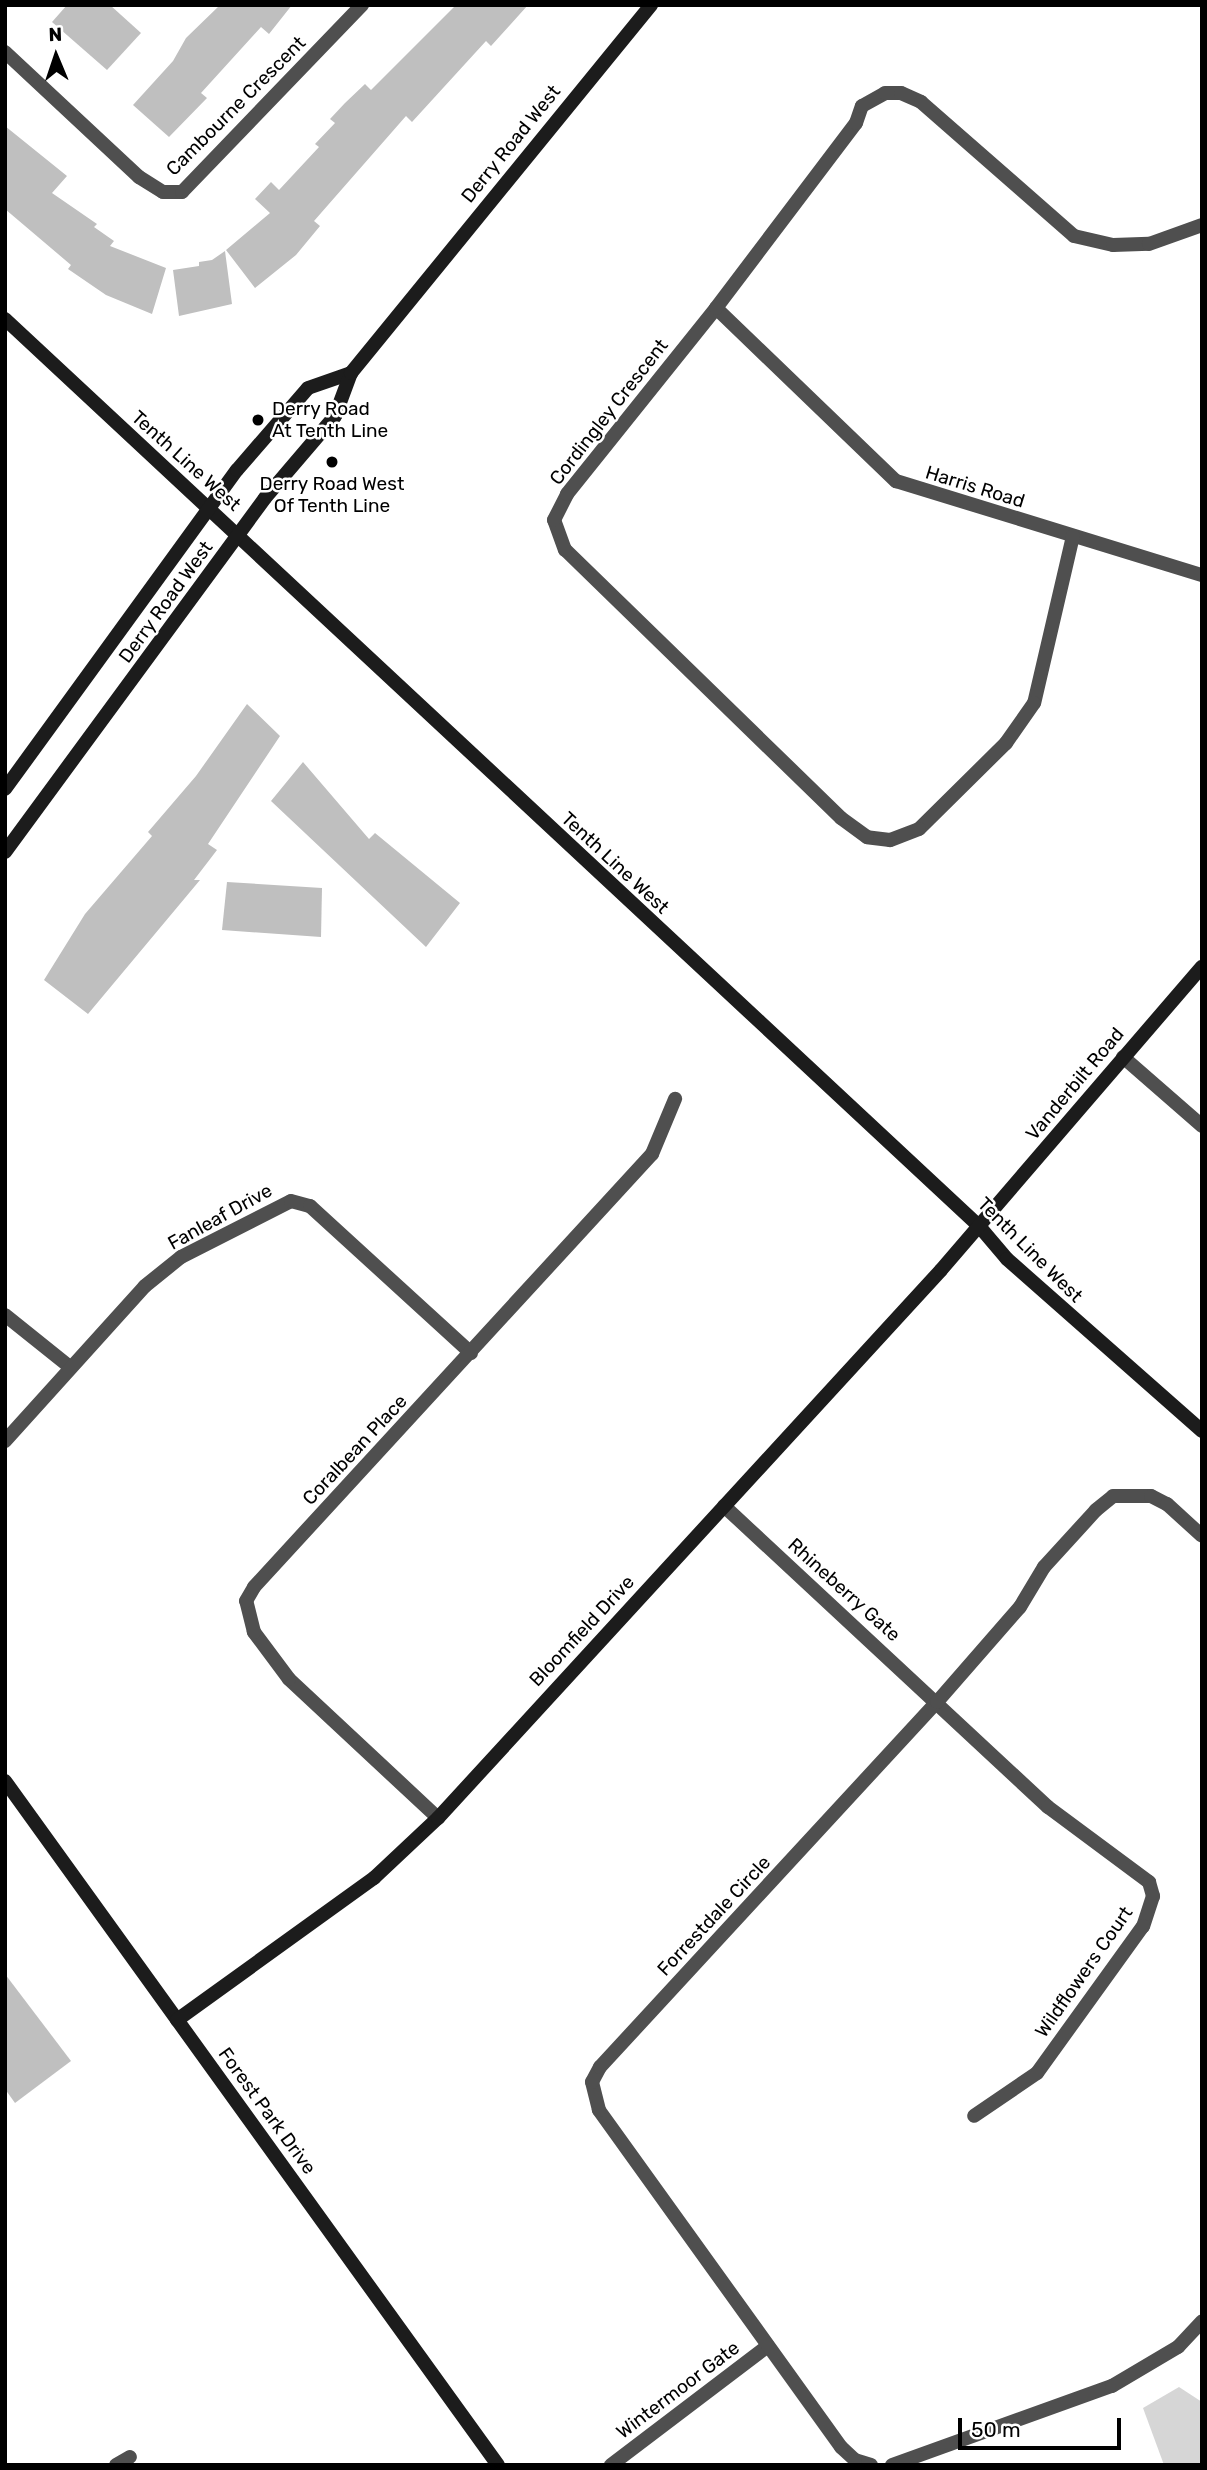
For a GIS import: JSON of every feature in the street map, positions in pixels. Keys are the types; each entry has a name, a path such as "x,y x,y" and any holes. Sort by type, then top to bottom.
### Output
{"street":[{"name":"Cambourne Crescent","path":"5,52 139,177 163,192 182,192 362,5"},
{"name":"Derry Road West","path":"5,852 239,535 335,416 351,373 650,5"},
{"name":"Cordingley Crescent","path":"1073,536 1034,703 1006,743 919,829 890,840 867,837 821,799 565,550 554,520 567,494 716,308 856,123 862,106 885,93 901,93 921,102 1074,236 1113,245 1149,244 1202,225"},
{"name":"Harris Road","path":"716,308 896,481 1202,575"},
{"name":"Tenth Line West","path":"5,319 979,1226 1080,1326 1202,1431"},
{"name":"Derry Road West","path":"5,789 209,508 308,388 351,373"},
{"name":"Vanderbilt Road","path":"979,1226 1202,967"},
{"path":"1123,1057 1202,1126"},
{"name":"Coralbean Place","path":"438,1818 289,1679 254,1632 246,1601 254,1587 652,1154 676,1098"},
{"name":"Fanleaf Drive","path":"5,1441 145,1286 181,1257 291,1201 310,1206 471,1353"},
{"name":"Bloomfield Drive","path":"177,2020 374,1878 438,1818 979,1226"},
{"path":"5,1315 70,1367"},
{"name":"Forrestdale Circle","path":"871,2465 855,2459 841,2447 599,2110 592,2082 600,2067 937,1702 1020,1607 1044,1567 1113,1496 1150,1496 1167,1504 1202,1536"},
{"name":"Rhineberry Gate","path":"724,1506 937,1702"},
{"name":"Wildflowers Court","path":"937,1702 1048,1807 1149,1882 1153,1896 1143,1926 1037,2073 974,2116"},
{"name":"Forest Park Drive","path":"5,1781 498,2465"},
{"path":"892,2465 1112,2386 1178,2347 1202,2321"},
{"name":"Wintermoor Gate","path":"611,2465 768,2346"},
{"path":"116,2465 130,2457"}],"shaded area":[{"path":"1179,2387 1202,2402 1202,2465 1164,2465 1143,2408"}],"building":[{"path":"67,5 110,5 141,33 107,70 52,22"},
{"path":"220,5 292,5 269,34 261,27 201,93 207,98 169,137 133,105 173,61 186,38"},
{"path":"456,5 528,5 491,46 486,41 412,122 406,116 314,221 320,226 296,255 255,288 226,250 270,213 255,199 271,182 279,190 319,147 315,144 335,123 330,119 345,103 365,84 371,90"},
{"path":"5,126 67,176 52,193 97,224 94,227 114,241 110,246 166,268 152,314 106,295 68,269 71,265 5,209"},
{"path":"225,251 232,304 179,316 173,270 199,266 199,262 212,260"},
{"path":"247,704 280,736 208,844 217,850 194,880 200,880 88,1014 44,980 85,914 152,836 148,832 196,776"},
{"path":"303,762 369,839 375,833 460,903 426,947 271,801"},
{"path":"227,882 322,888 321,937 222,930"},
{"path":"5,1974 71,2061 15,2103 5,2089"}],"place":[{"name":"Derry Road At Tenth Line","path":"258,420"},
{"name":"Derry Road West Of Tenth Line","path":"332,462"}]}
